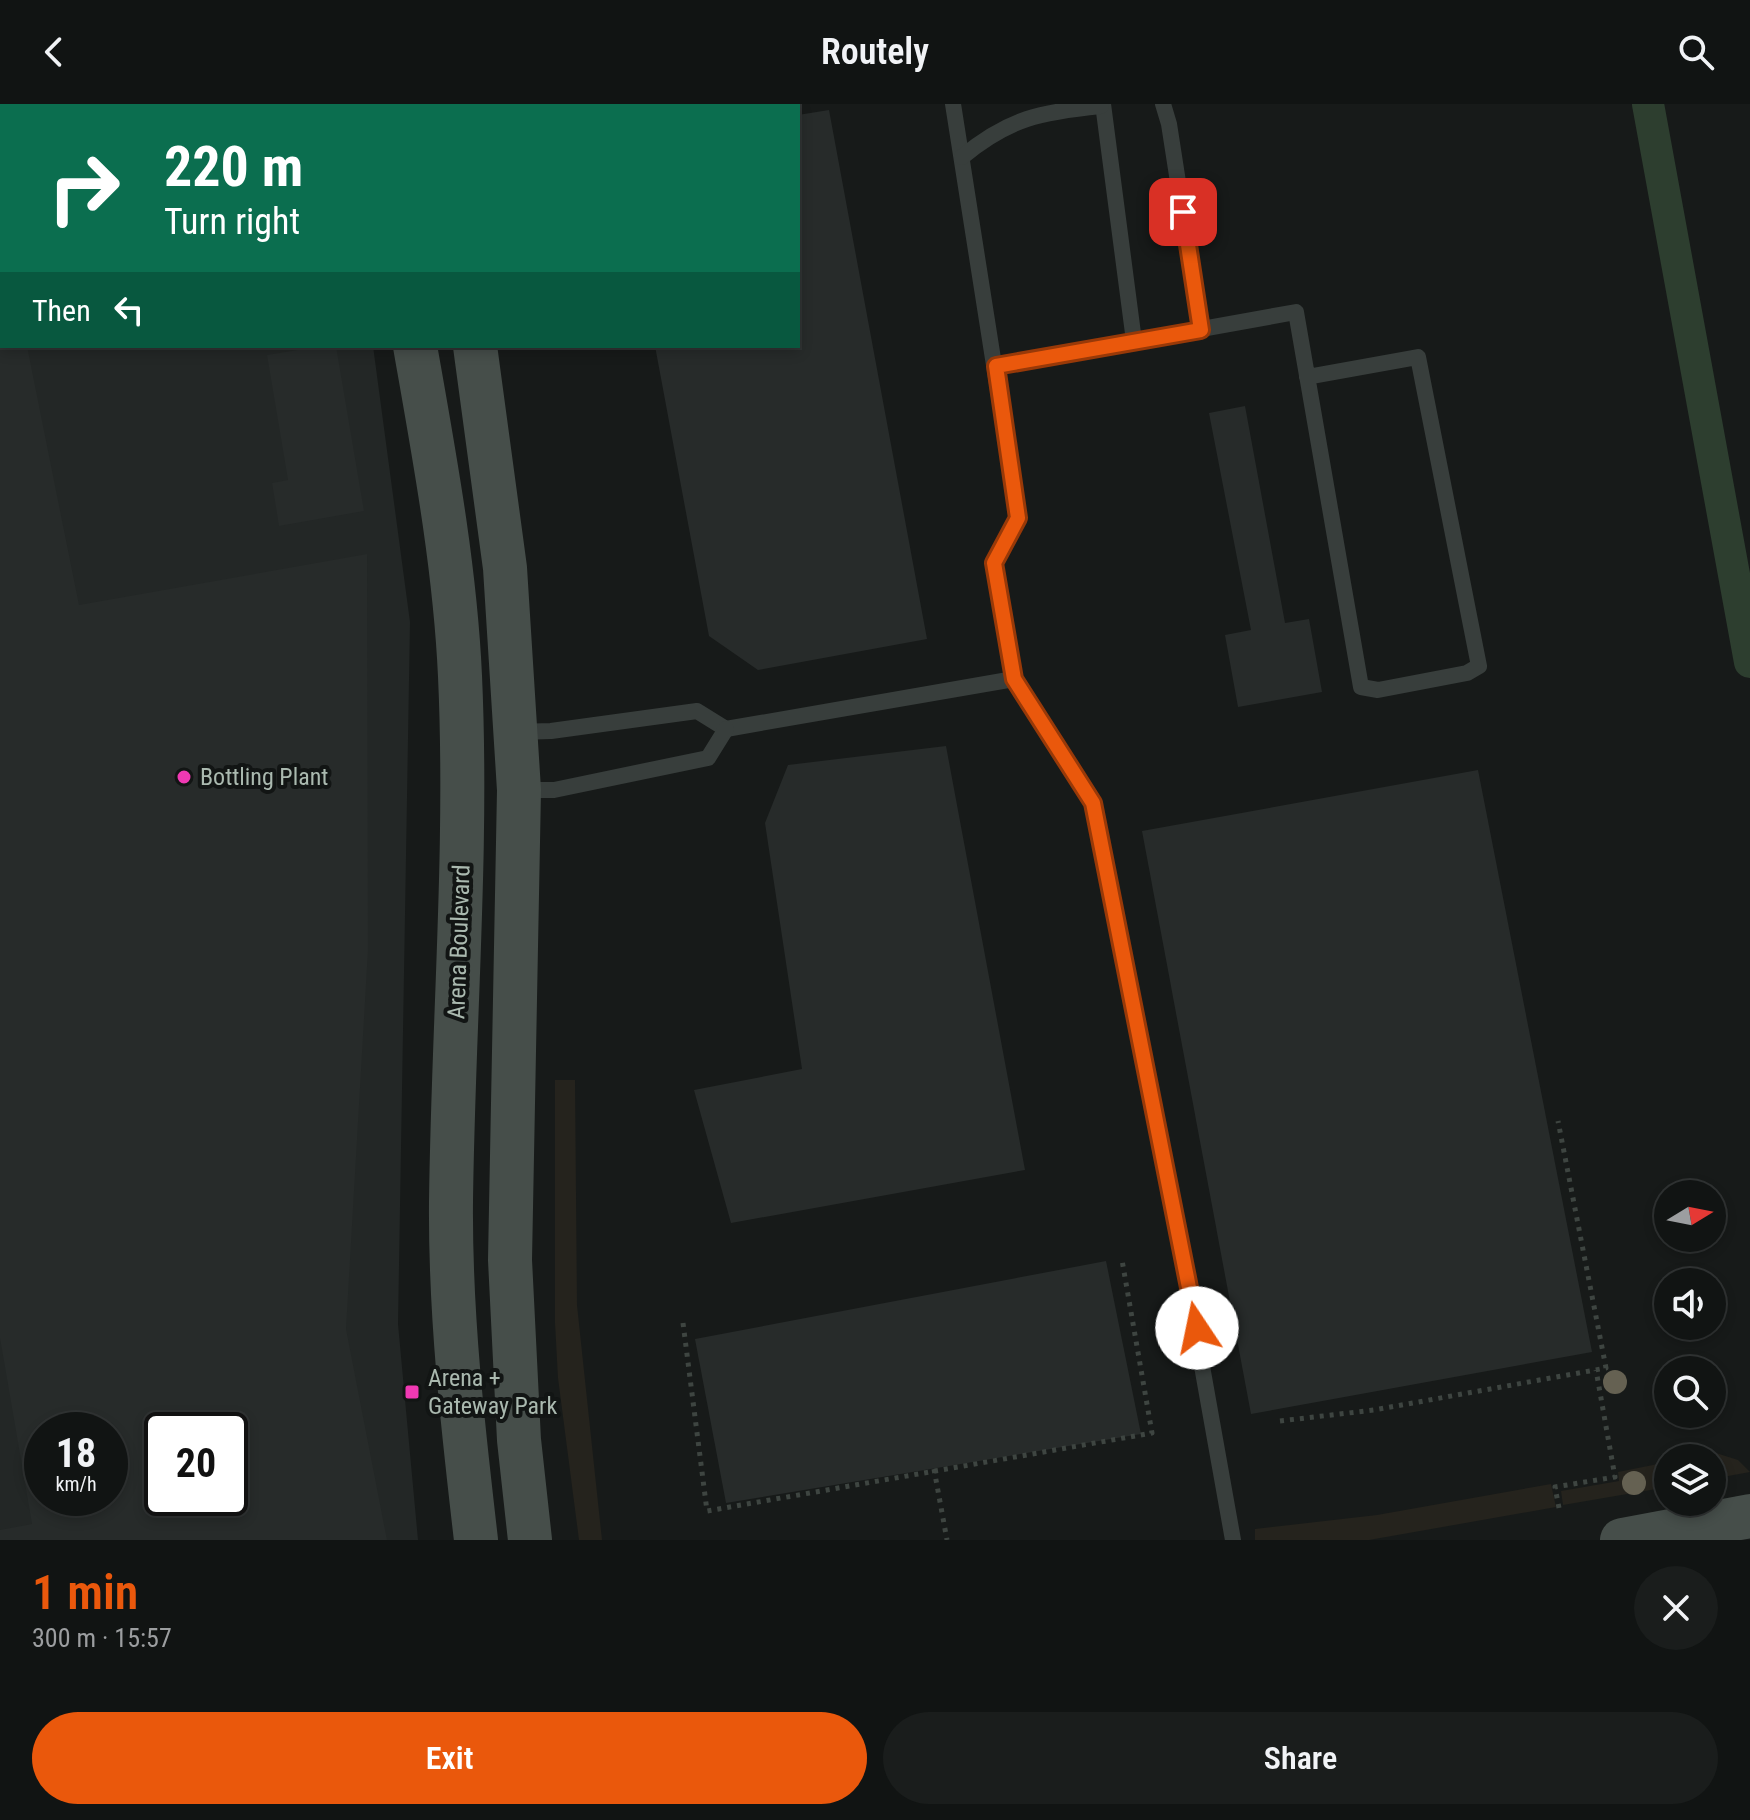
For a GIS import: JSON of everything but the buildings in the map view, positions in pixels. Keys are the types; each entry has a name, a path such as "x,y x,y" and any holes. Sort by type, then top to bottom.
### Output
{"main road":[{"name":"Arena Boulevard","path":"415,348 434,456 460,675 463,821 451,1204 461,1411 476,1540"},
{"path":"475,348 505,568 519,790 510,1260 519,1440 530,1540"},
{"path":"460,675 490,730 501,770 519,790"},
{"path":"1622,1540 1750,1516"}],"lane":[{"path":"953,104 1018,518 994,563 1014,679 1093,803 1172,1196 1233,1540"},
{"path":"1163,104 1169,124 1201,330"},
{"path":"962,157 1005,125 1033,114 1102,105 1134,341"},
{"path":"996,366 1296,312 1307,377 1361,687 1378,690 1467,673 1479,666 1418,357 1307,377"},
{"path":"516,732 551,731 697,711 726,729 1014,679"},
{"path":"519,790 554,790 708,758 726,729"}],"path":[{"path":"1280,1421 1374,1410 1606,1368 1558,1121"},
{"path":"683,1323 707,1511 1152,1433 1122,1260"},
{"path":"1559,1508 1555,1487 1615,1477 1596,1370"},
{"path":"934,1469 947,1540"}],"shaded area":[{"name":"Bottling Plant","path":"0,348 373,348 410,622 398,1324 418,1540 0,1540"},
{"path":"555,1080 575,1080 577,1305 602,1540 579,1540 558,1378 555,1323"},
{"path":"1726,1456 1738,1460 1750,1472 1726,1476"},
{"path":"1654,1465 1654,1489 1563,1505 1561,1491 1619,1481 1618,1472"},
{"path":"1551,1484 1556,1507 1369,1540 1255,1540 1255,1529 1377,1515"}],"waterway":[{"path":"1648,104 1750,662"}],"place":[{"name":"Bottling Plant","path":"184,777"},
{"name":"Arena + Gateway Park","path":"412,1392"}],"route":[{"path":"1183,212 1201,330 996,366 1018,518 994,563 1014,679 1093,803 1197,1328"}]}
